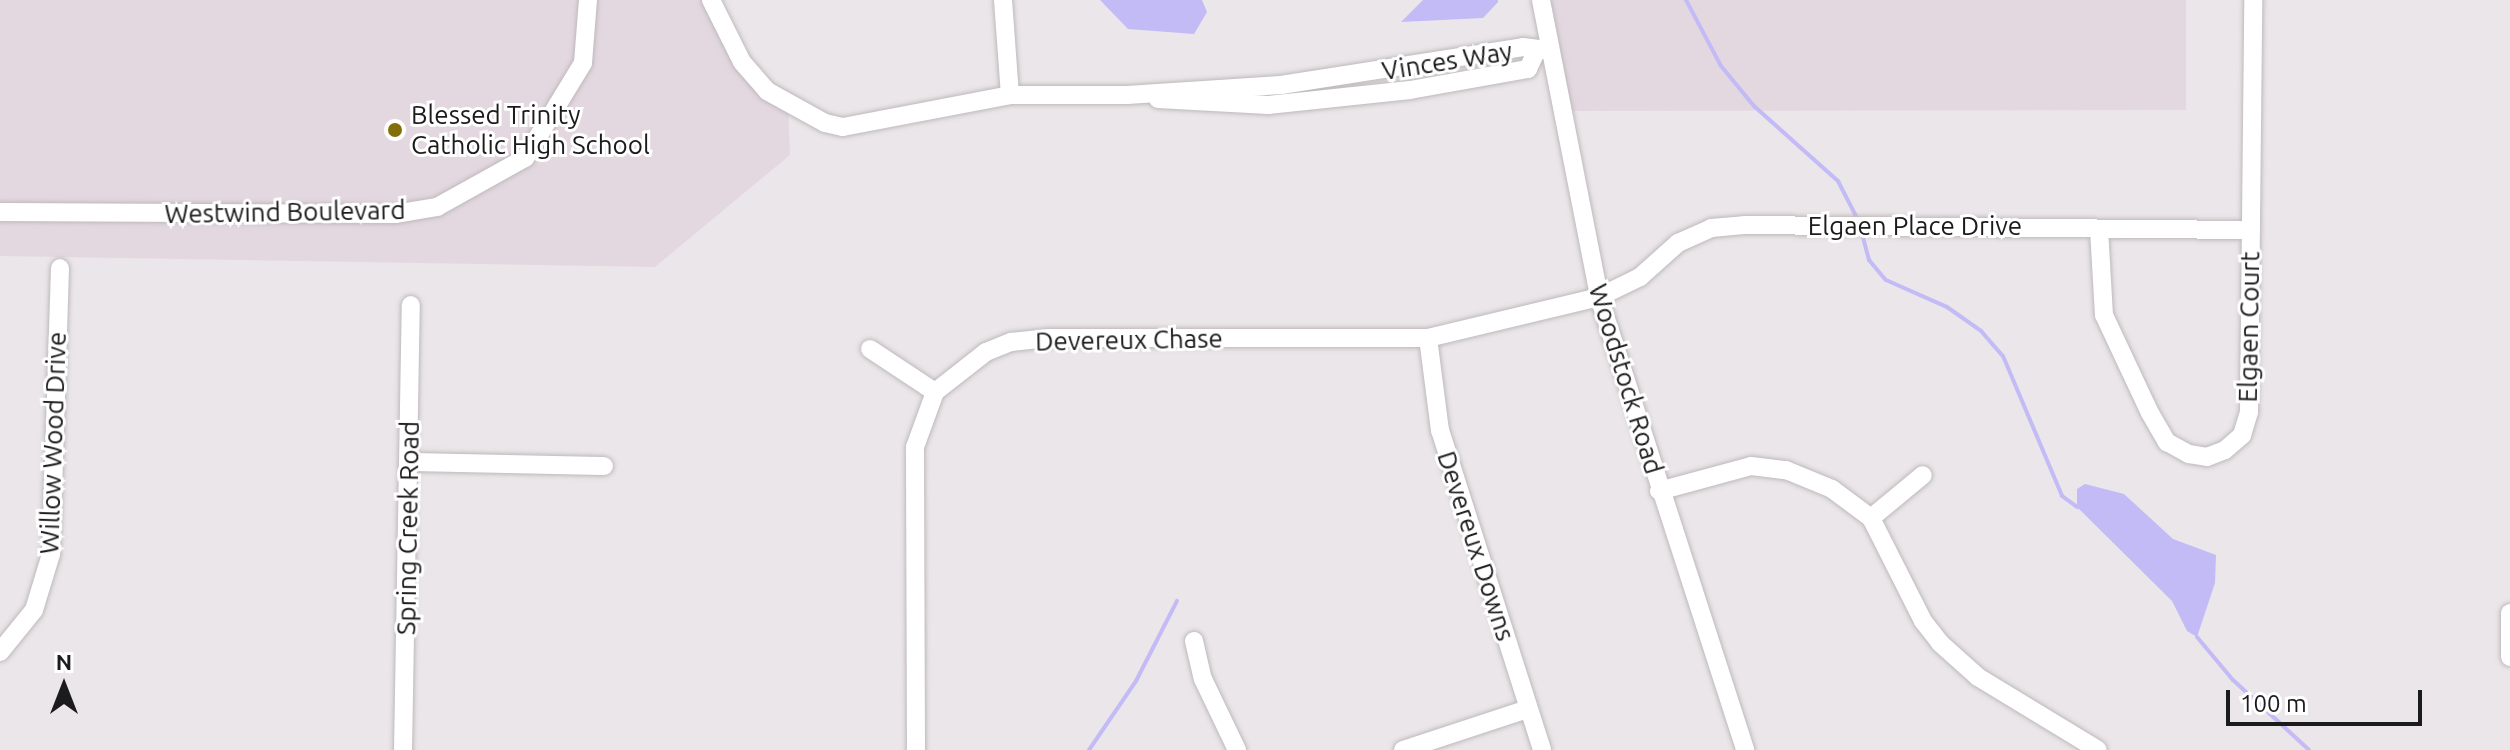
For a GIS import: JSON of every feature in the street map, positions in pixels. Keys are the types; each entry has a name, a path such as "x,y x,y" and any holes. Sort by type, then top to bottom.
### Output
{"street":[{"name":"Westwind Boulevard","path":"0,212 395,214 437,207 525,158 583,63 588,0"},
{"name":"Vinces Way","path":"711,0 755,79 778,100 825,123 863,124 1010,95 1127,95 1228,105 1318,101 1528,69 1543,51"},
{"path":"1003,0 1010,95"},
{"name":"Woodstock Road","path":"1541,0 1543,51 1599,297 1659,491 1745,750"},
{"name":"Elgaen Court","path":"2099,229 2104,315 2150,413 2167,442 2207,457 2242,435 2249,412 2253,0"},
{"name":"Elgaen Place Drive","path":"1599,297 1640,277 1678,243 1711,228 2251,230"},
{"name":"Willow Wood Drive","path":"0,652 34,610 49,564 60,268"},
{"name":"Devereux Chase","path":"935,392 986,352 1037,339 1428,338 1599,297"},
{"name":"Spring Creek Road","path":"403,750 411,305"},
{"name":"Devereux Downs","path":"1428,338 1440,430 1542,750"},
{"path":"870,349 935,392 912,466 916,750"},
{"path":"410,462 604,466"},
{"path":"1659,491 1751,466 1786,470 1832,489 1871,518 1923,621 1940,643 1978,677 2098,750"},
{"path":"1871,518 1923,475"},
{"path":"2510,613 2510,657"},
{"path":"1194,641 1203,679 1237,750"},
{"path":"1403,750 1528,709"}],"shaded area":[{"name":"Blessed Trinity Catholic High School","path":"0,0 709,0 757,81 788,105 790,155 655,267 0,256"},
{"path":"1100,0 1202,0 1207,12 1194,34 1128,29"},
{"path":"1423,0 1498,2 1483,18 1401,22"},
{"path":"1541,0 2186,0 2186,110 1561,111"},
{"path":"2085,484 2124,494 2173,539 2216,555 2215,583 2197,637 2187,631 2172,601 2077,507 2077,489"}],"waterway":[{"path":"1686,0 1721,66 1754,106 1838,181 1859,222"},
{"path":"1861,230 1869,260 1886,280 1947,307 1981,331 2003,356 2062,496 2077,507"},
{"path":"1089,750 1136,681 1177,601"},
{"path":"2197,637 2233,680 2309,750"}],"place":[{"name":"Blessed Trinity Catholic High School","path":"395,130"}]}
